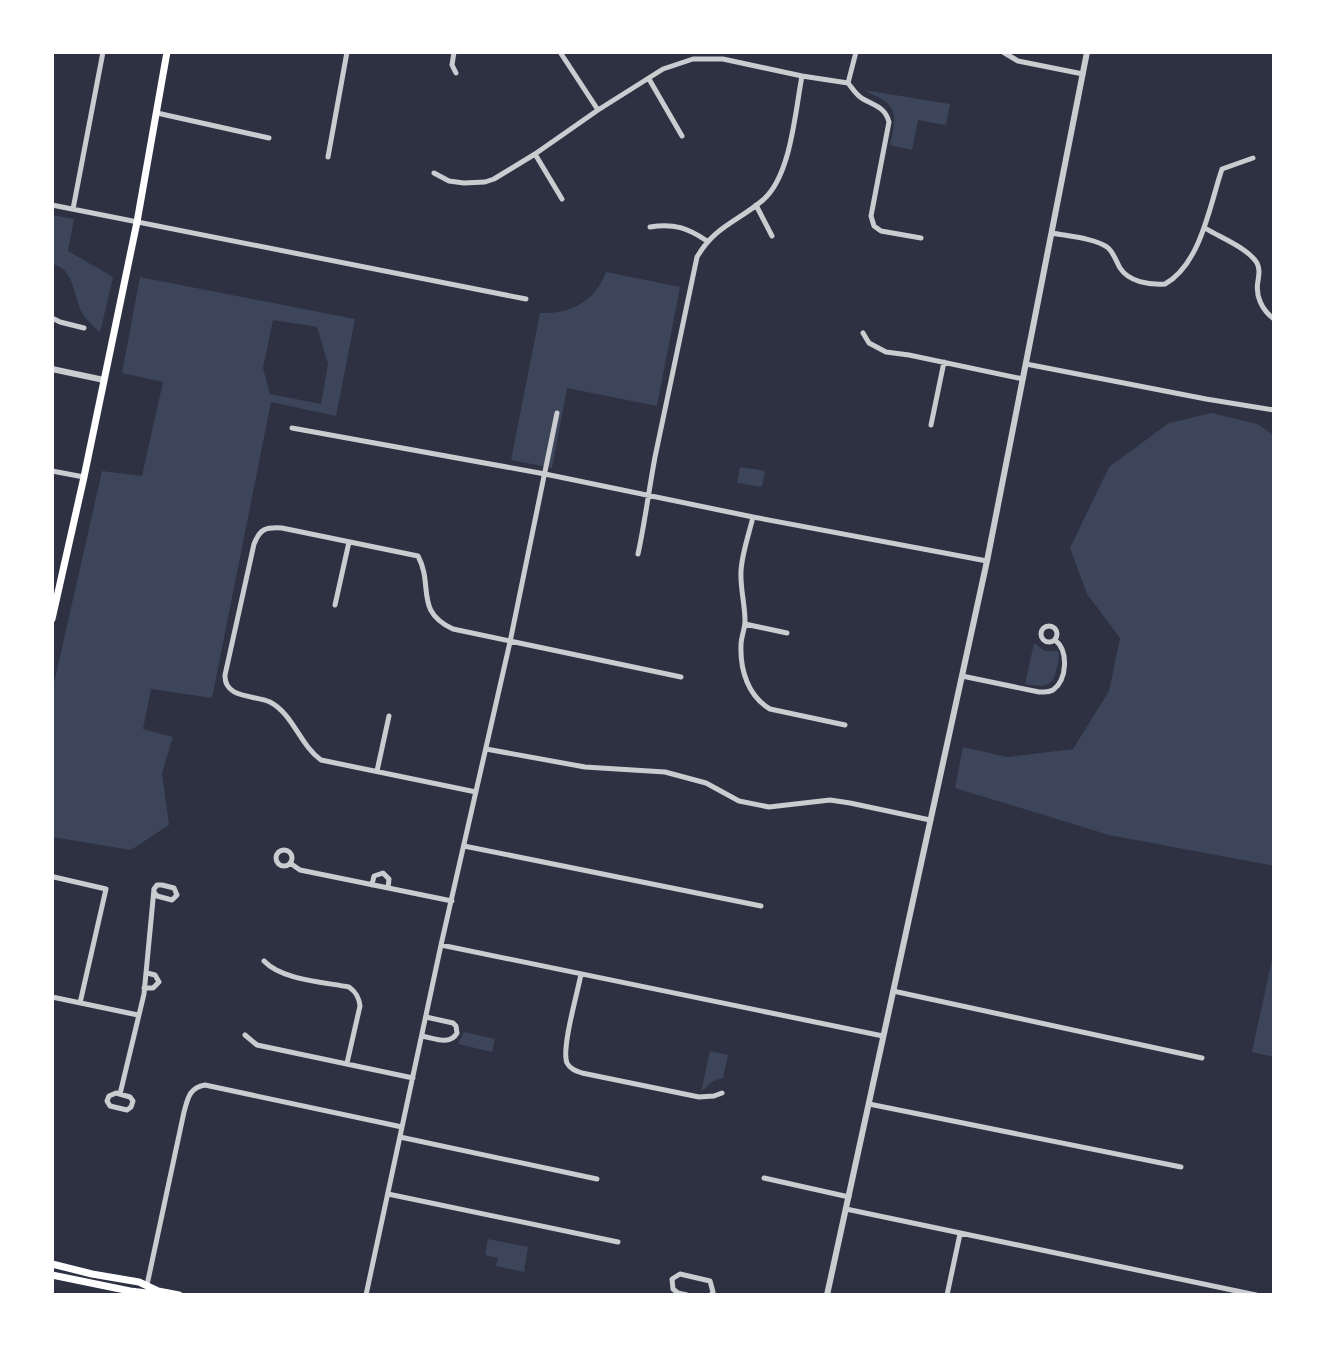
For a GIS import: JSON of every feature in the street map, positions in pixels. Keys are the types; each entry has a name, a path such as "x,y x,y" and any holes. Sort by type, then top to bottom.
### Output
{"main road":[{"path":"52,619 137,222 167,52"},
{"path":"52,1264 179,1295"},
{"path":"52,1275 130,1291 158,1291"}],"street":[{"path":"73,209 103,52"},
{"path":"328,157 347,52"},
{"path":"454,52 452,65 456,73"},
{"path":"560,52 598,110"},
{"path":"848,83 856,52"},
{"path":"1003,52 1018,61 1083,74"},
{"path":"827,1295 987,561 1087,52"},
{"path":"434,173 456,182 494,179 663,69 693,59 723,59 848,83 858,96 880,107 889,117 871,216 874,226 881,231 921,238"},
{"path":"638,554 697,257 718,231 773,190 782,172 802,76"},
{"path":"649,79 682,136"},
{"path":"157,113 269,138"},
{"path":"535,154 562,199"},
{"path":"1052,233 1106,246 1122,272 1140,282 1159,284 1172,280 1180,273 1205,228 1222,169 1253,158"},
{"path":"52,205 526,299"},
{"path":"756,205 772,236"},
{"path":"650,227 677,225 707,241"},
{"path":"1205,228 1252,257 1258,265 1257,293 1262,306 1274,319"},
{"path":"52,318 84,328"},
{"path":"863,333 869,343 886,352 1023,379"},
{"path":"931,425 944,362"},
{"path":"1026,364 1274,410"},
{"path":"52,369 104,380"},
{"path":"366,1295 510,642 557,413"},
{"path":"292,428 987,561"},
{"path":"52,471 84,477"},
{"path":"753,517 741,567 745,624 741,661 746,679 762,704 783,713 845,725"},
{"path":"476,792 321,760 308,749 281,710 273,704 239,694 227,686 225,675 254,544 264,529 282,528 418,556 423,566 427,604 442,623 453,629 681,677"},
{"path":"335,605 349,542"},
{"path":"745,624 787,633"},
{"path":"962,676 1048,692 1060,681 1066,659 1063,648 1055,640"},
{"path":"377,771 389,716"},
{"path":"486,749 573,766 675,774 706,783 739,801 769,807 830,800 930,820"},
{"path":"463,846 761,906"},
{"path":"290,863 300,870 452,901"},
{"path":"372,885 374,876 383,873 389,879 388,888"},
{"path":"54,877 106,889 80,1003"},
{"path":"120,1094 144,988 154,892"},
{"path":"441,945 883,1036"},
{"path":"264,961 281,973 349,987 357,995 360,1006 347,1063"},
{"path":"144,988 153,988 159,982 155,975 146,973"},
{"path":"581,974 565,1051 568,1066 582,1073 699,1097 722,1093"},
{"path":"893,991 1202,1058"},
{"path":"52,997 138,1015"},
{"path":"422,1036 449,1041 457,1033 453,1023 426,1017"},
{"path":"245,1035 257,1045 413,1078"},
{"path":"147,1285 184,1112 190,1092 196,1087 205,1085 402,1127"},
{"path":"111,1094 120,1094 131,1099 133,1104 129,1109 108,1104 107,1098 111,1094"},
{"path":"869,1104 1181,1167"},
{"path":"400,1137 597,1179"},
{"path":"764,1178 849,1197"},
{"path":"388,1194 618,1242"},
{"path":"846,1209 1256,1295"},
{"path":"947,1295 960,1234"},
{"path":"687,1295 673,1289 672,1279 676,1275 710,1281 711,1295"}],"shaded area":[{"path":"864,90 950,104 946,125 918,120 912,150 890,145 894,120 892,109"},
{"path":"52,215 74,219 68,251 113,277 100,333 82,313 65,271 52,264"},
{"path":"606,272 680,287 657,406 567,388 552,468 511,460 540,313 561,311 580,304 595,291"},
{"path":"140,277 355,319 336,416 271,402 212,698 151,689 143,729 173,737 162,773 169,825 131,850 52,837 52,692 102,471 142,476 163,382 122,373","holes":["273,320 317,327 328,364 321,404 270,394 263,368"]},
{"path":"1212,413 1257,424 1274,435 1274,866 1109,835 955,788 963,747 1007,757 1073,749 1109,691 1120,638 1087,594 1070,548 1109,467 1169,423"},
{"path":"740,467 765,471 762,487 737,483"},
{"path":"1034,643 1045,651 1059,653 1055,675 1047,685 1025,684"},
{"path":"1274,950 1274,1057 1252,1052"},
{"path":"464,1032 495,1039 492,1052 458,1044"},
{"path":"710,1051 728,1055 723,1078 713,1081 701,1092"},
{"path":"488,1239 528,1247 524,1272 496,1266 498,1258 485,1255"}]}
